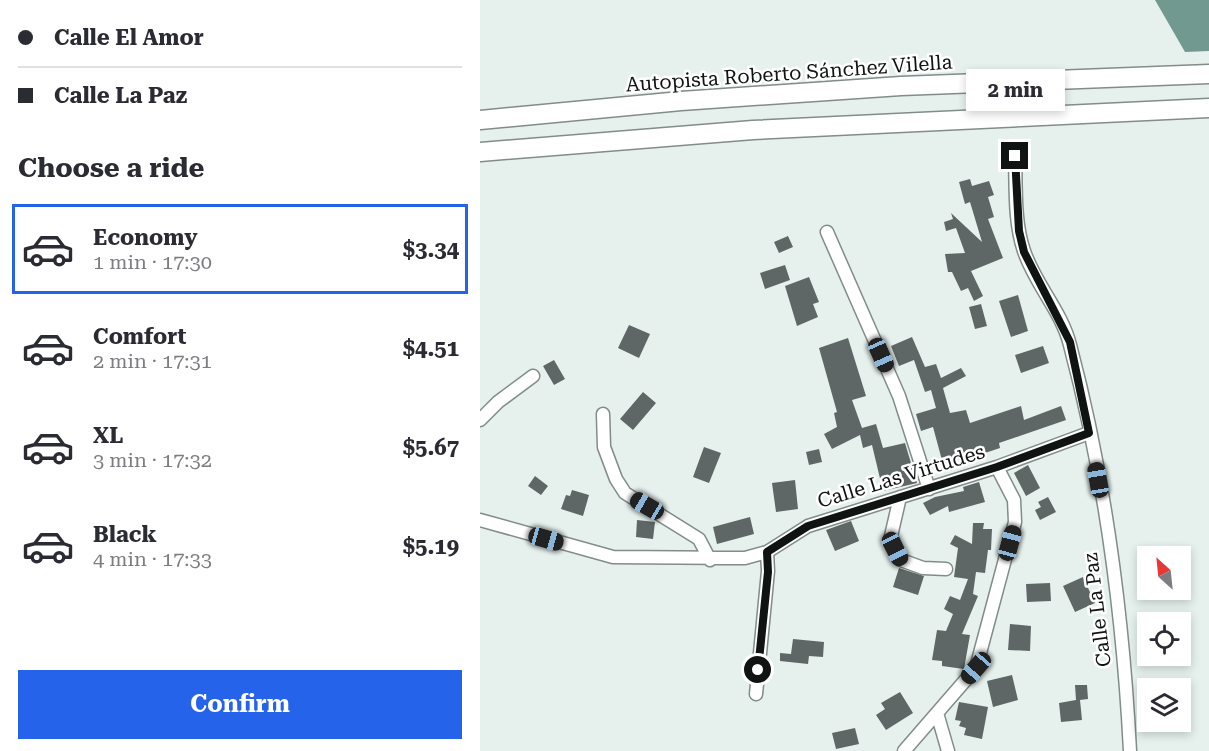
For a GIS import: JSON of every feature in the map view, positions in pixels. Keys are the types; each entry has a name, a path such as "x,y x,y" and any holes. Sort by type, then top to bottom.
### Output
{"highway":[{"name":"Autopista Roberto Sánchez Vilella","path":"480,120 681,101 901,86 1209,74"},
{"path":"480,152 680,135 916,120 1209,108"}],"street":[{"name":"Calle La Paz","path":"1015,156 1019,231 1024,252 1070,342 1089,433 1118,597 1130,751"},
{"path":"826,232 899,396 928,489"},
{"path":"480,420 498,402 533,376"},
{"path":"603,414 604,447 616,479 625,493 699,538 710,560"},
{"name":"Calle Las Virtudes","path":"480,520 613,557 710,560 745,558 767,552 808,526 997,467 1089,433"},
{"path":"904,751 976,668 1016,522 1014,500 997,467"},
{"path":"900,497 891,536 900,560 923,568 946,569"},
{"path":"756,694 768,572 767,552"},
{"path":"937,713 948,751"}],"shaded area":[{"path":"1155,0 1209,0 1209,51 1185,52"}],"building":[{"path":"970,179 972,186 989,181 994,195 988,197 994,217 988,219 1003,258 971,271 983,296 974,301 968,288 961,291 952,272 948,272 945,254 965,253 956,228 946,231 944,222 953,219 951,213 982,242 970,202 965,204 959,182"},
{"path":"788,236 793,247 779,253 774,242"},
{"path":"785,265 790,280 765,289 760,273"},
{"path":"809,277 819,302 813,304 818,317 797,326 785,286"},
{"path":"1018,295 1028,331 1011,337 999,301"},
{"path":"981,304 987,326 975,329 969,307"},
{"path":"629,325 650,334 639,358 618,348"},
{"path":"912,337 925,367 936,364 941,378 961,368 966,376 943,388 950,413 966,410 970,423 1021,406 1024,420 1061,406 1066,420 999,443 1000,448 985,453 984,450 943,464 933,427 921,431 916,414 936,408 931,390 925,392 914,360 899,366 891,346"},
{"path":"848,338 866,396 852,400 862,428 876,424 883,448 905,443 917,483 883,491 872,445 863,448 860,435 832,449 824,434 837,427 834,413 837,412 819,348"},
{"path":"1043,346 1049,363 1021,373 1015,355"},
{"path":"554,360 565,379 554,385 543,366"},
{"path":"643,392 656,403 633,430 620,419"},
{"path":"704,447 721,453 709,483 693,477"},
{"path":"819,449 822,462 809,465 806,452"},
{"path":"1028,465 1040,488 1026,496 1014,473"},
{"path":"535,476 548,486 541,495 528,486"},
{"path":"795,480 798,509 776,512 772,483"},
{"path":"979,482 985,502 949,512 948,506 930,515 923,503 935,497 964,491 963,487"},
{"path":"572,490 589,495 583,516 561,509 566,495 570,496"},
{"path":"1048,497 1056,512 1040,520 1035,510 1041,507 1038,502"},
{"path":"750,517 754,534 717,544 713,527"},
{"path":"637,520 655,522 653,539 636,537"},
{"path":"851,521 859,541 835,551 826,530"},
{"path":"973,523 984,523 983,529 992,529 991,550 988,550 985,573 976,572 973,594 978,596 962,634 970,635 964,669 942,666 942,661 932,660 937,630 946,631 953,614 944,609 950,596 960,600 968,579 954,577 958,548 950,544 955,535 972,544"},
{"path":"899,568 924,576 918,595 893,587"},
{"path":"1083,577 1095,603 1075,612 1063,586"},
{"path":"1050,583 1051,601 1027,602 1026,584"},
{"path":"1010,624 1031,626 1030,651 1008,650"},
{"path":"793,639 824,642 823,657 809,656 808,664 780,661 780,653 791,654"},
{"path":"1012,675 1018,700 993,707 987,681"},
{"path":"1075,685 1087,685 1088,699 1080,700 1082,720 1061,722 1059,703 1076,700"},
{"path":"900,692 913,713 886,730 876,715 885,709 881,703"},
{"path":"959,702 988,707 982,739 964,735 966,728 959,726 961,721 955,720"},
{"path":"855,728 859,744 836,749 832,733"}],"route":[{"path":"758,670 768,572 767,552 808,526 997,467 1089,433 1070,342 1024,252 1019,231 1015,156"}]}
